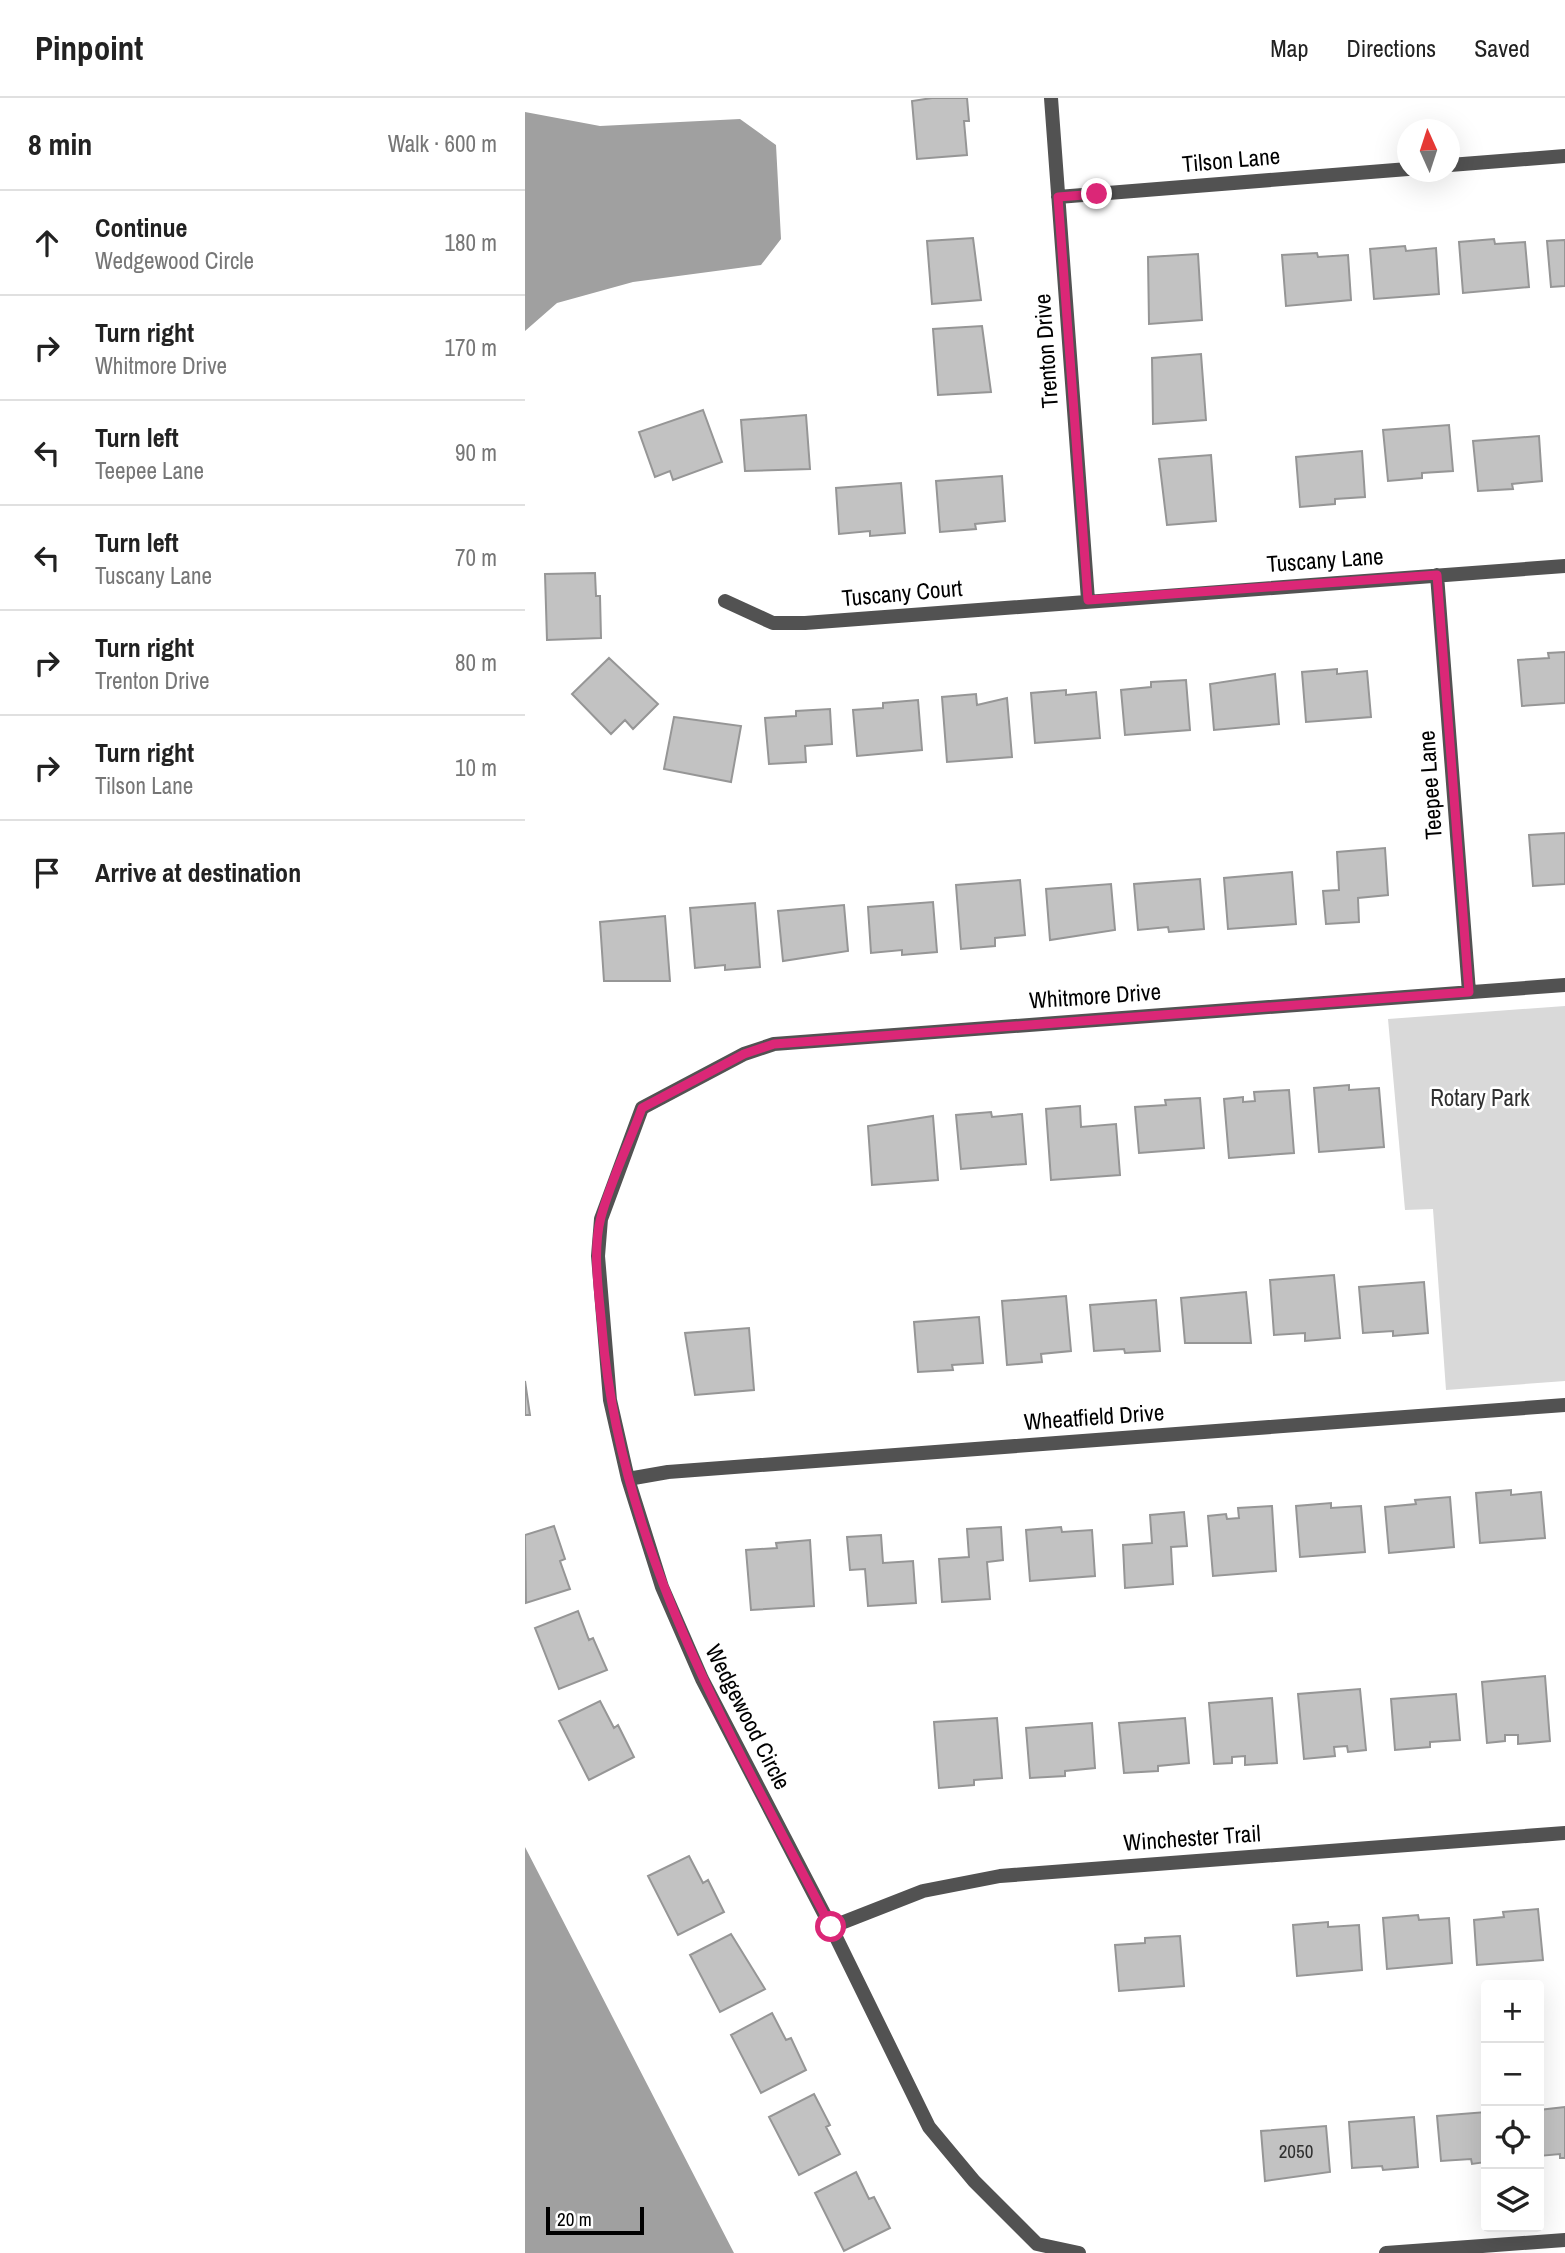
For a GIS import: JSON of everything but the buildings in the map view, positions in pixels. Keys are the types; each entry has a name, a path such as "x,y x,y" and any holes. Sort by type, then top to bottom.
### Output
{"street":[{"name":"Trenton Drive","path":"1051,98 1088,600"},
{"path":"1460,164 1565,156"},
{"name":"Tilson Lane","path":"1058,197 1397,170"},
{"name":"Tuscany Lane","path":"1088,600 1565,566"},
{"name":"Teepee Lane","path":"1437,575 1469,992"},
{"name":"Tuscany Court","path":"725,601 773,623 805,624 1088,600"},
{"name":"Whitmore Drive","path":"642,1108 744,1054 774,1044 1565,985"},
{"name":"Wedgewood Circle","path":"642,1108 601,1219 598,1256 610,1400 628,1479 649,1551 680,1632 831,1927 929,2127 974,2181 1037,2244 1079,2253"},
{"name":"Wheatfield Drive","path":"628,1479 668,1472 1565,1405"},
{"name":"Winchester Trail","path":"831,1927 923,1891 1000,1876 1565,1832"},
{"path":"1386,2253 1565,2240"}],"green space":[{"name":"Rotary Park","path":"1565,1006 1565,1381 1446,1390 1433,1209 1405,1210 1388,1019"}],"shaded area":[{"path":"525,112 600,126 740,119 776,145 781,239 761,265 633,282 557,303 525,331"},
{"path":"525,1847 734,2253 525,2253"}],"route":[{"path":"831,1927 680,1632 649,1551 628,1479 610,1400 598,1256 601,1219 642,1108 744,1054 774,1044 1469,992 1437,575 1088,600 1058,197 1097,194"}]}
